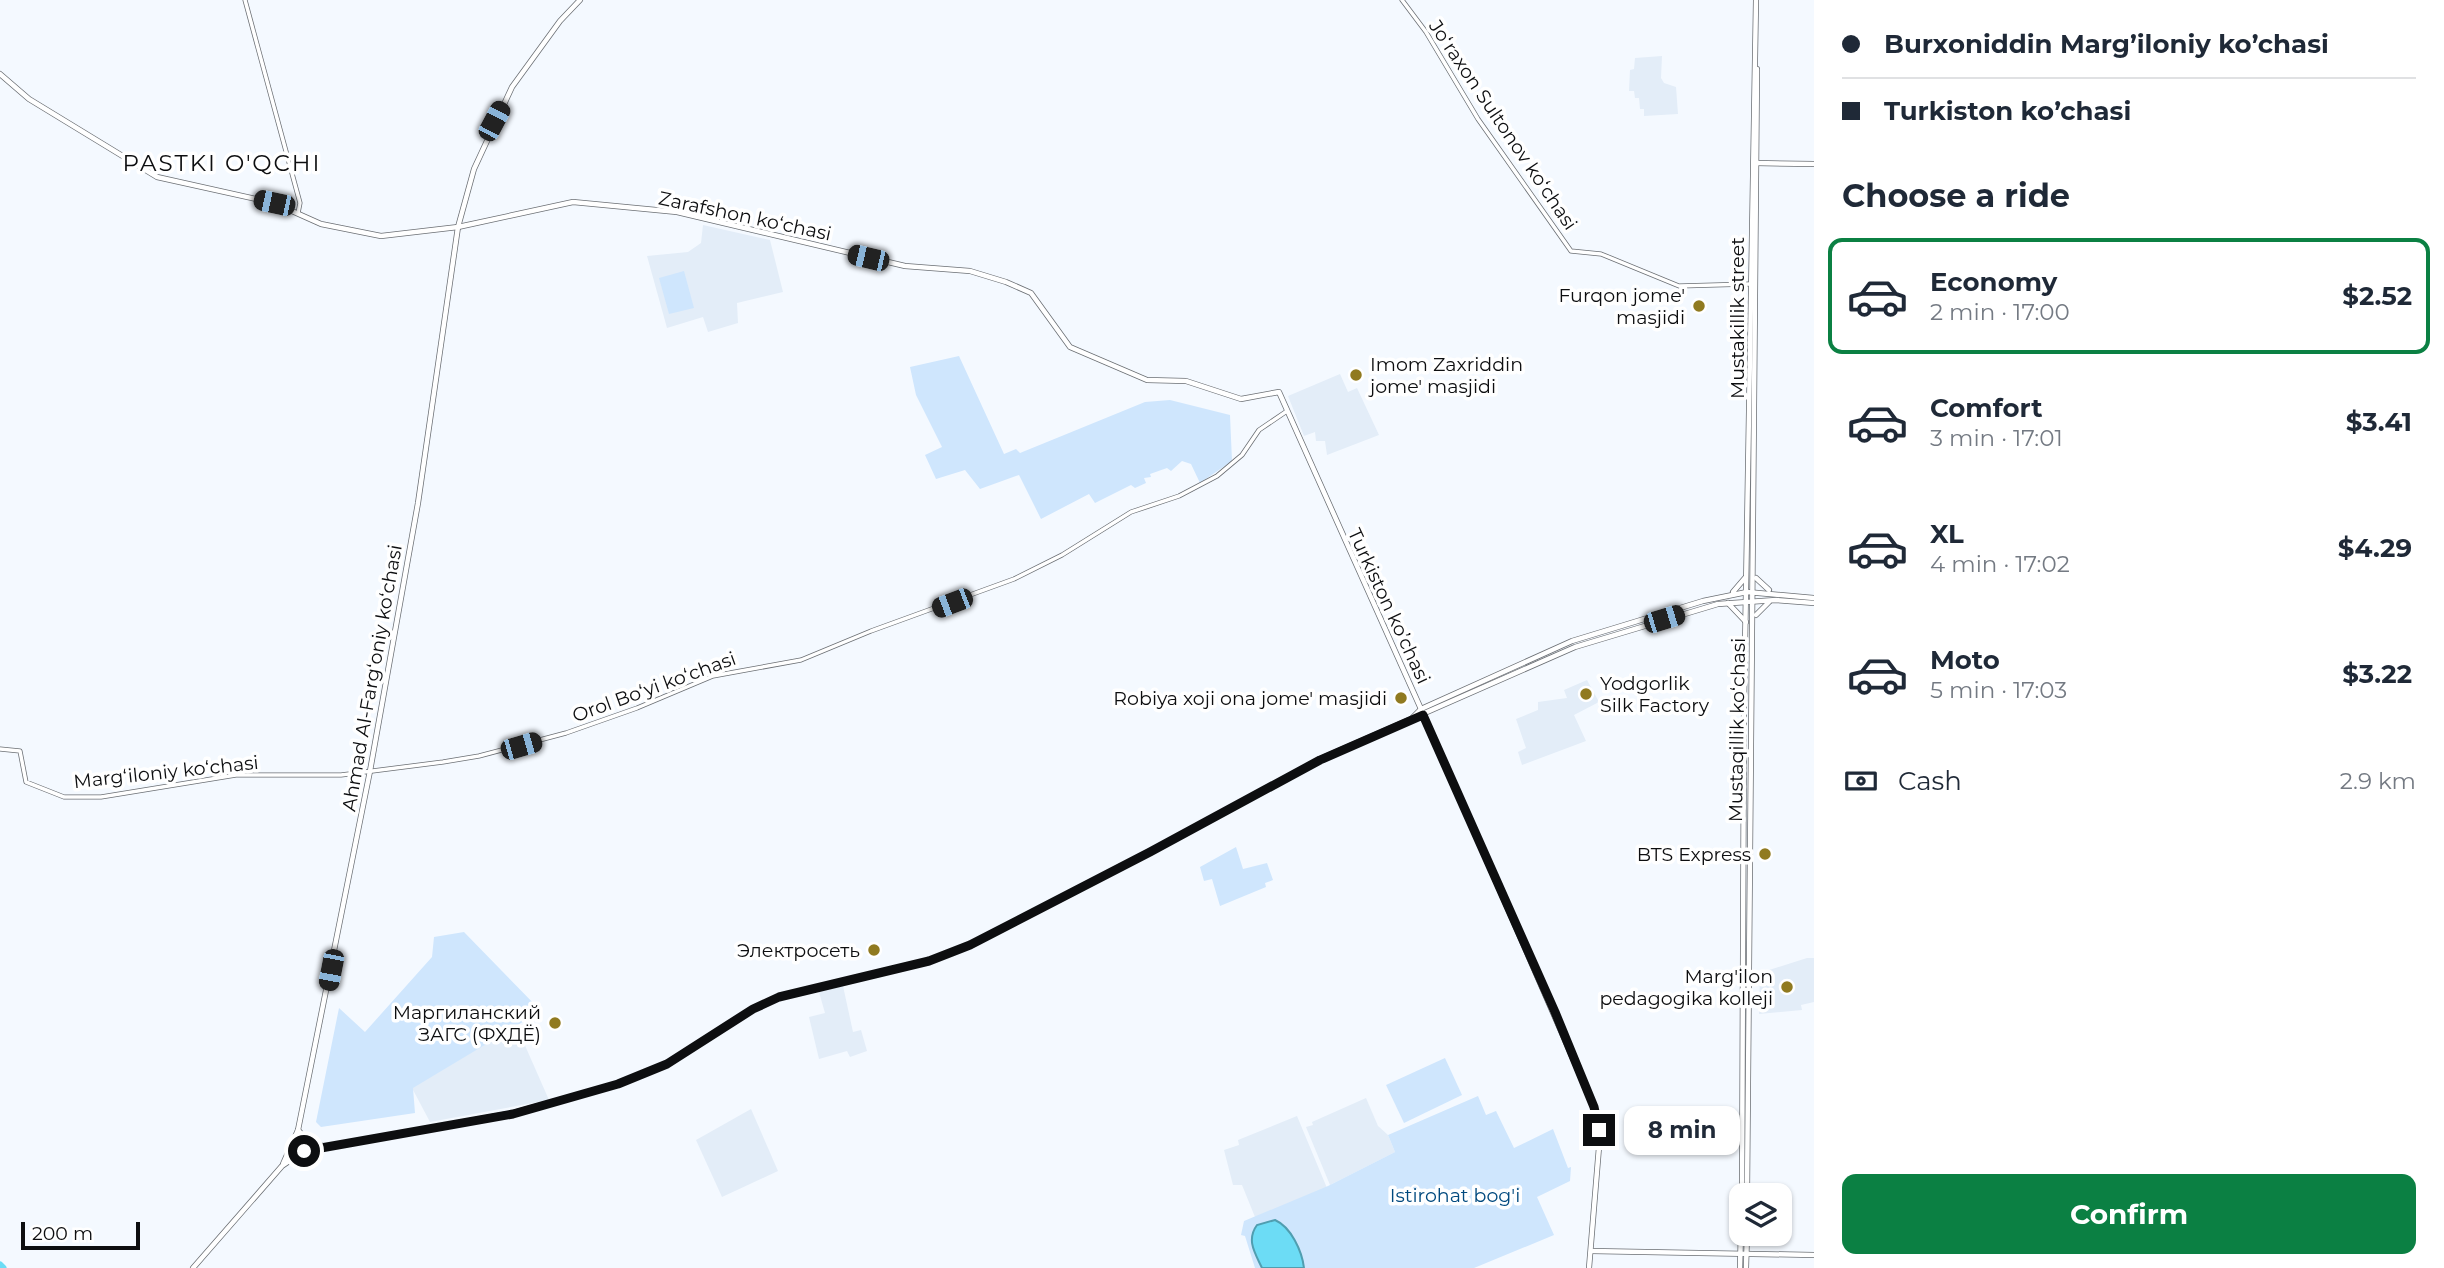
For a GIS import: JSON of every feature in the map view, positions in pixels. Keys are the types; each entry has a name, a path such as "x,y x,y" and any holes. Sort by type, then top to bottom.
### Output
{"main road":[{"name":"Ahmad Al-Fargʻoniy koʻchasi","path":"298,1130 370,771 425,462 458,227 474,169 512,87 560,21 580,0"},
{"name":"Mustakillik street","path":"1755,592 1756,0"},
{"name":"Zarafshon koʻchasi","path":"0,74 29,99 157,177 274,203 321,224 366,235 458,227 573,202 677,212 905,266 970,271 1031,293 1070,347 1147,380 1194,383 1241,399 1279,392"},
{"name":"Mustakillik street","path":"1747,601 1750,284 1755,163"},
{"path":"1755,163 1814,164"},
{"name":"Turkiston ko’chasi","path":"1279,392 1594,1107 1599,1147 1589,1268"},
{"path":"1727,595 1741,586 1747,570"},
{"path":"1754,570 1760,585 1777,592"},
{"name":"Mustaqillik koʻchasi","path":"1744,1183 1748,856 1755,592"},
{"path":"193,1268 282,1166 304,1151 513,1114 618,1084 667,1064 753,1009 779,997 929,961 970,945 1320,760 1572,641 1727,595 1777,592 1814,598"},
{"path":"1422,712 1574,648 1728,602 1776,600 1814,603"},
{"path":"1754,622 1759,609 1776,600"},
{"path":"1744,1183 1747,601"},
{"path":"1728,602 1746,623"},
{"path":"298,1130 310,1143 324,1147"},
{"path":"298,1130 304,1151"},
{"path":"282,1166 298,1130"},
{"path":"1742,1246 1746,1268"},
{"path":"1740,1268 1744,1246"},
{"path":"1591,1251 1814,1255"}],"street":[{"path":"245,0 300,203 298,213"},
{"name":"Joʻraxon Sultonov koʻchasi","path":"1402,0 1426,32 1478,119 1572,251 1601,254 1679,286 1750,284"},
{"name":"Orol Boʻyi koʻchasi","path":"427,764 479,756 566,733 731,671 801,660 871,631 1014,579 1062,555 1131,512 1179,496 1217,476 1242,455 1259,430 1287,411"},
{"name":"Margʻiloniy koʻchasi","path":"0,749 20,751 26,782 64,797 101,797 236,775 341,775 427,764"}],"shaded area":[{"path":"1662,56 1661,78 1664,83 1676,87 1678,114 1644,116 1639,98 1635,98 1634,91 1629,91 1630,70 1634,69 1635,58"},
{"path":"703,225 770,240 783,292 737,303 738,323 708,332 703,317 667,328 647,256 688,252 701,243"},
{"path":"1340,374 1348,392 1357,388 1379,435 1327,455 1325,441 1316,441 1315,432 1304,436 1288,396"},
{"path":"1587,680 1599,702 1574,715 1586,741 1522,765 1518,752 1526,748 1516,719 1538,710 1538,702 1567,698 1564,690"},
{"name":"Marg'ilon pedagogika kolleji","path":"1814,958 1814,1002 1801,1005 1802,1010 1759,1014 1760,973"},
{"path":"843,986 853,1032 861,1030 867,1051 850,1057 847,1051 819,1059 809,1017 825,1013 819,992"},
{"path":"516,1025 549,1100 430,1122 412,1088"},
{"path":"1366,1098 1378,1126 1388,1135 1395,1152 1330,1185 1306,1127"},
{"path":"751,1109 778,1171 722,1197 696,1140"},
{"path":"1297,1116 1327,1188 1255,1217 1242,1185 1233,1185 1224,1150 1239,1145 1238,1140"}],"green space":[{"path":"684,271 694,308 669,314 659,278"},
{"path":"959,356 1004,454 1016,449 1020,453 1145,402 1170,400 1230,415 1232,461 1200,483 1191,464 1182,461 1171,471 1167,468 1150,474 1151,477 1144,478 1146,483 1135,488 1131,485 1095,503 1089,494 1041,519 1019,475 980,489 965,470 936,479 925,455 942,447 916,395 910,367"},
{"path":"1236,847 1243,869 1267,863 1273,880 1265,883 1266,887 1220,906 1212,879 1204,881 1200,867"},
{"path":"464,932 541,1011 413,1088 415,1113 321,1127 316,1122 339,1008 365,1032 432,957 434,937"},
{"path":"1445,1058 1462,1095 1404,1123 1386,1085"},
{"name":"Istirohat bog'i","path":"1478,1096 1486,1115 1496,1111 1514,1148 1553,1129 1568,1168 1571,1167 1570,1181 1537,1197 1554,1235 1474,1268 1255,1268 1245,1236 1241,1235 1244,1221 1328,1186 1395,1152 1388,1135"}],"water":[{"path":"1275,1220 1286,1228 1295,1240 1304,1268 1262,1268 1252,1236 1257,1225"}],"waterway":[{"path":"0,1265 3,1268"}],"place":[{"name":"Furqon jome' masjidi","path":"1699,306"},
{"name":"Imom Zaxriddin jome' masjidi","path":"1356,375"},
{"name":"Yodgorlik Silk Factory","path":"1586,694"},
{"name":"Robiya xoji ona jome' masjidi","path":"1401,698"},
{"name":"BTS Express","path":"1765,854"},
{"name":"Электросеть","path":"874,950"},
{"name":"Marg'ilon pedagogika kolleji","path":"1787,987"},
{"name":"Маргиланский ЗАГС (ФХДЁ)","path":"555,1023"}],"district":[{"name":"PASTKI O'QCHI","path":"222,163"}],"route":[{"path":"304,1151 513,1114 556,1104 618,1084 667,1064 761,1004 837,981 929,961 970,945 1320,760 1362,739 1423,715 1474,835 1555,1012 1594,1107 1599,1130"}]}
